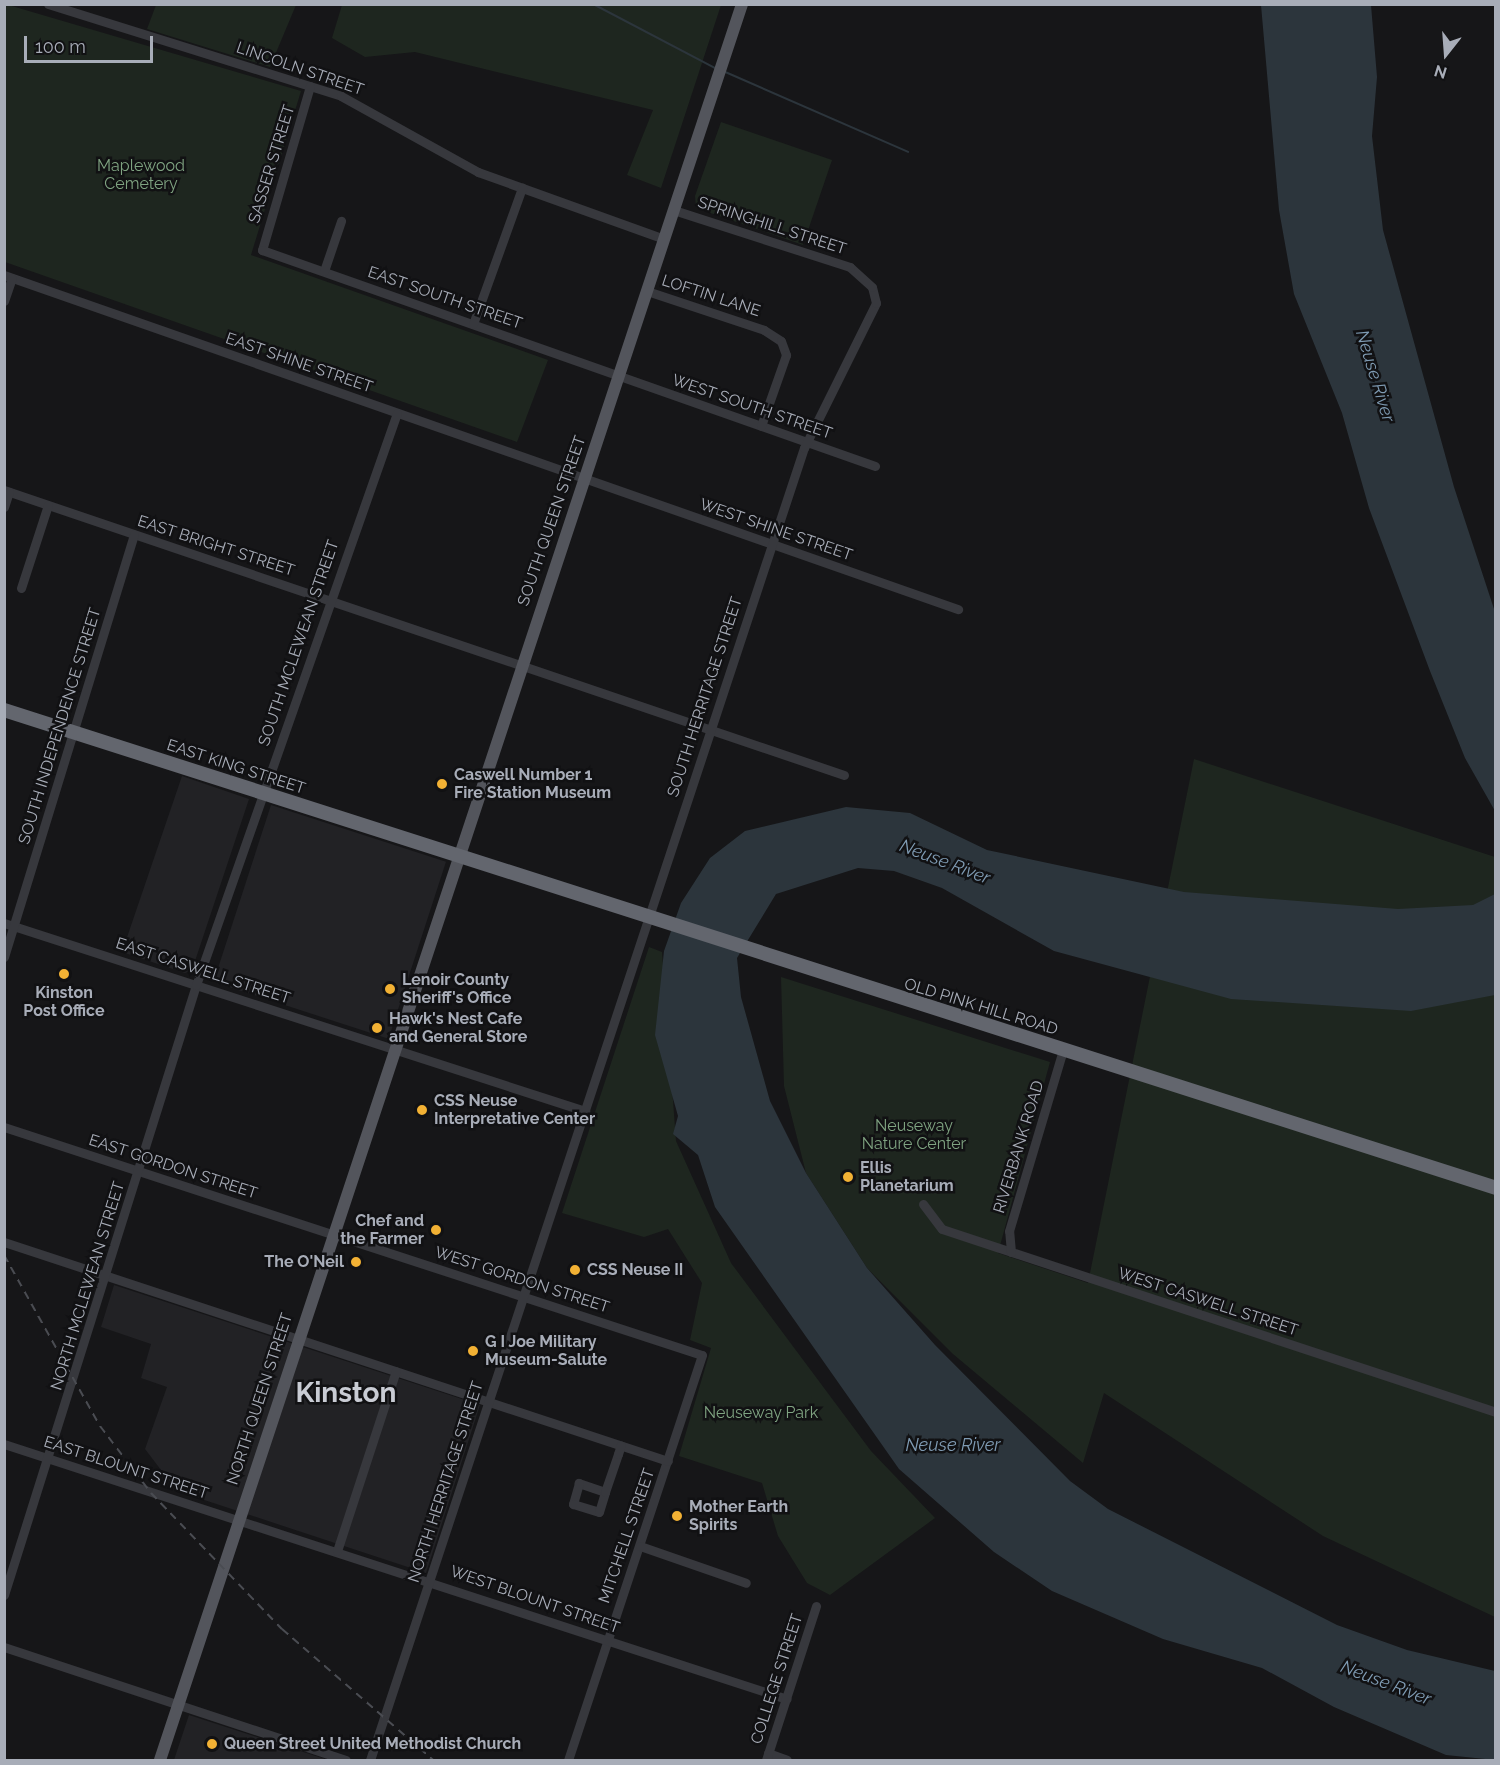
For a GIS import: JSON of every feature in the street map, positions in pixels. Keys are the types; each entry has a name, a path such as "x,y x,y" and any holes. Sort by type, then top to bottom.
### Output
{"highway":[{"name":"EAST KING STREET","path":"4,710 457,855"},
{"name":"OLD PINK HILL ROAD","path":"457,855 652,921 1496,1188"}],"main road":[{"name":"SOUTH QUEEN STREET","path":"393,1047 742,4"},
{"name":"NORTH QUEEN STREET","path":"160,1761 393,1047"}],"street":[{"name":"LINCOLN STREET","path":"48,4 310,86 379,113 460,164 664,239"},
{"name":"SASSER STREET","path":"262,250 310,86"},
{"path":"473,324 522,188"},
{"name":"SPRINGHILL STREET","path":"674,210 859,272 872,286 876,303"},
{"path":"324,271 341,221"},
{"name":"EAST SOUTH STREET","path":"262,250 618,376"},
{"path":"4,301 8,276"},
{"name":"EAST SHINE STREET","path":"8,276 584,479"},
{"name":"LOFTIN LANE","path":"647,291 764,330 781,341 786,355 761,426"},
{"name":"SOUTH HERRITAGE STREET","path":"585,1111 652,921 710,730 808,442 876,303"},
{"name":"WEST SOUTH STREET","path":"618,376 875,466"},
{"name":"SOUTH MCLEWEAN STREET","path":"196,985 397,413"},
{"name":"WEST SHINE STREET","path":"584,479 958,609"},
{"path":"4,507 7,491"},
{"name":"EAST BRIGHT STREET","path":"7,491 844,775"},
{"path":"21,588 48,505"},
{"name":"SOUTH INDEPENDENCE STREET","path":"4,957 9,925 73,732 134,535"},
{"name":"EAST CASWELL STREET","path":"9,925 393,1047"},
{"name":"NORTH MCLEWEAN STREET","path":"4,1595 107,1276 196,985"},
{"path":"393,1047 585,1111"},
{"name":"RIVERBANK ROAD","path":"1011,1252 1009,1231 1063,1050"},
{"name":"NORTH HERRITAGE STREET","path":"370,1761 585,1111"},
{"name":"EAST GORDON STREET","path":"4,1127 332,1234"},
{"name":"WEST CASWELL STREET","path":"923,1204 942,1229 1496,1412"},
{"name":"WEST GORDON STREET","path":"332,1234 702,1355"},
{"path":"4,1242 668,1461"},
{"name":"MITCHELL STREET","path":"568,1761 702,1355"},
{"path":"337,1551 396,1371"},
{"name":"EAST BLOUNT STREET","path":"4,1444 238,1519"},
{"path":"606,1492 621,1445"},
{"name":"WEST BLOUNT STREET","path":"238,1519 787,1699"},
{"path":"640,1546 746,1583"},
{"name":"COLLEGE STREET","path":"767,1757 816,1606"},
{"path":"4,1647 346,1761"},
{"path":"767,1757 787,1761"}],"shaded area":[{"path":"182,776 249,799 192,970 185,973 122,952"},
{"path":"271,805 446,862 389,1039 214,982"},
{"path":"114,1285 480,1405 426,1573 177,1491 145,1449 167,1387 141,1378 151,1344 101,1327"},
{"path":"189,1715 328,1760 174,1760"}],"green space":[{"name":"Maplewood Cemetery","path":"5,4 301,91 251,255 548,360 517,442 5,262"},
{"path":"156,4 296,5 270,67 147,29"},
{"path":"342,4 721,5 661,188 627,175 653,110 415,52 365,57 332,38"},
{"path":"721,122 832,160 803,245 696,208 695,196"},
{"name":"Neuseway Nature Center","path":"1194,759 1495,857 1495,1617 1323,1536 1104,1393 1083,1463 953,1354 867,1268 806,1173 784,1086 781,977 1050,1062 998,1253 1088,1283"},
{"name":"Neuseway Park","path":"649,947 662,952 676,1141 731,1263 871,1451 935,1518 830,1595 807,1583 778,1536 762,1483 679,1456 711,1348 690,1340 702,1283 668,1229 644,1237 562,1213"}],"water":[{"name":"Neuse River","path":"1261,5 1371,5 1377,77 1372,136 1383,230 1454,487 1495,612 1495,811 1465,758 1430,671 1369,508 1342,413 1294,294 1279,210"},
{"name":"Neuse River","path":"846,807 910,813 987,850 1184,892 1398,909 1473,905 1495,894 1495,995 1411,1011 1231,999 1054,951 942,888 894,871 858,868 776,894 737,958 741,997 770,1101 806,1173 867,1268 935,1345 1070,1481 1108,1509 1337,1625 1407,1650 1495,1671 1495,1760 1446,1755 1334,1707 1262,1668 1163,1639 1052,1591 994,1552 899,1469 715,1207 698,1155 673,1134 678,1116 655,1035 664,951 681,903 710,858 745,831"}],"waterway":[{"path":"593,4 715,68"},
{"path":"723,71 908,152"}],"railway":[{"path":"4,1255 100,1426 151,1493 282,1629 433,1760"}],"place":[{"name":"Caswell Number 1 Fire Station Museum","path":"442,784"},
{"name":"Kinston Post Office","path":"64,974"},
{"name":"Lenoir County Sheriff's Office","path":"390,989"},
{"name":"Hawk's Nest Cafe and General Store","path":"377,1028"},
{"name":"CSS Neuse Interpretative Center","path":"422,1110"},
{"name":"Ellis Planetarium","path":"848,1177"},
{"name":"Chef and the Farmer","path":"436,1230"},
{"name":"The O'Neil","path":"356,1262"},
{"name":"CSS Neuse II","path":"575,1270"},
{"name":"G I Joe Military Museum-Salute","path":"473,1351"},
{"name":"Mother Earth Spirits","path":"677,1516"},
{"name":"Queen Street United Methodist Church","path":"212,1744"}],"district":[{"name":"Kinston","path":"346,1393"}]}
